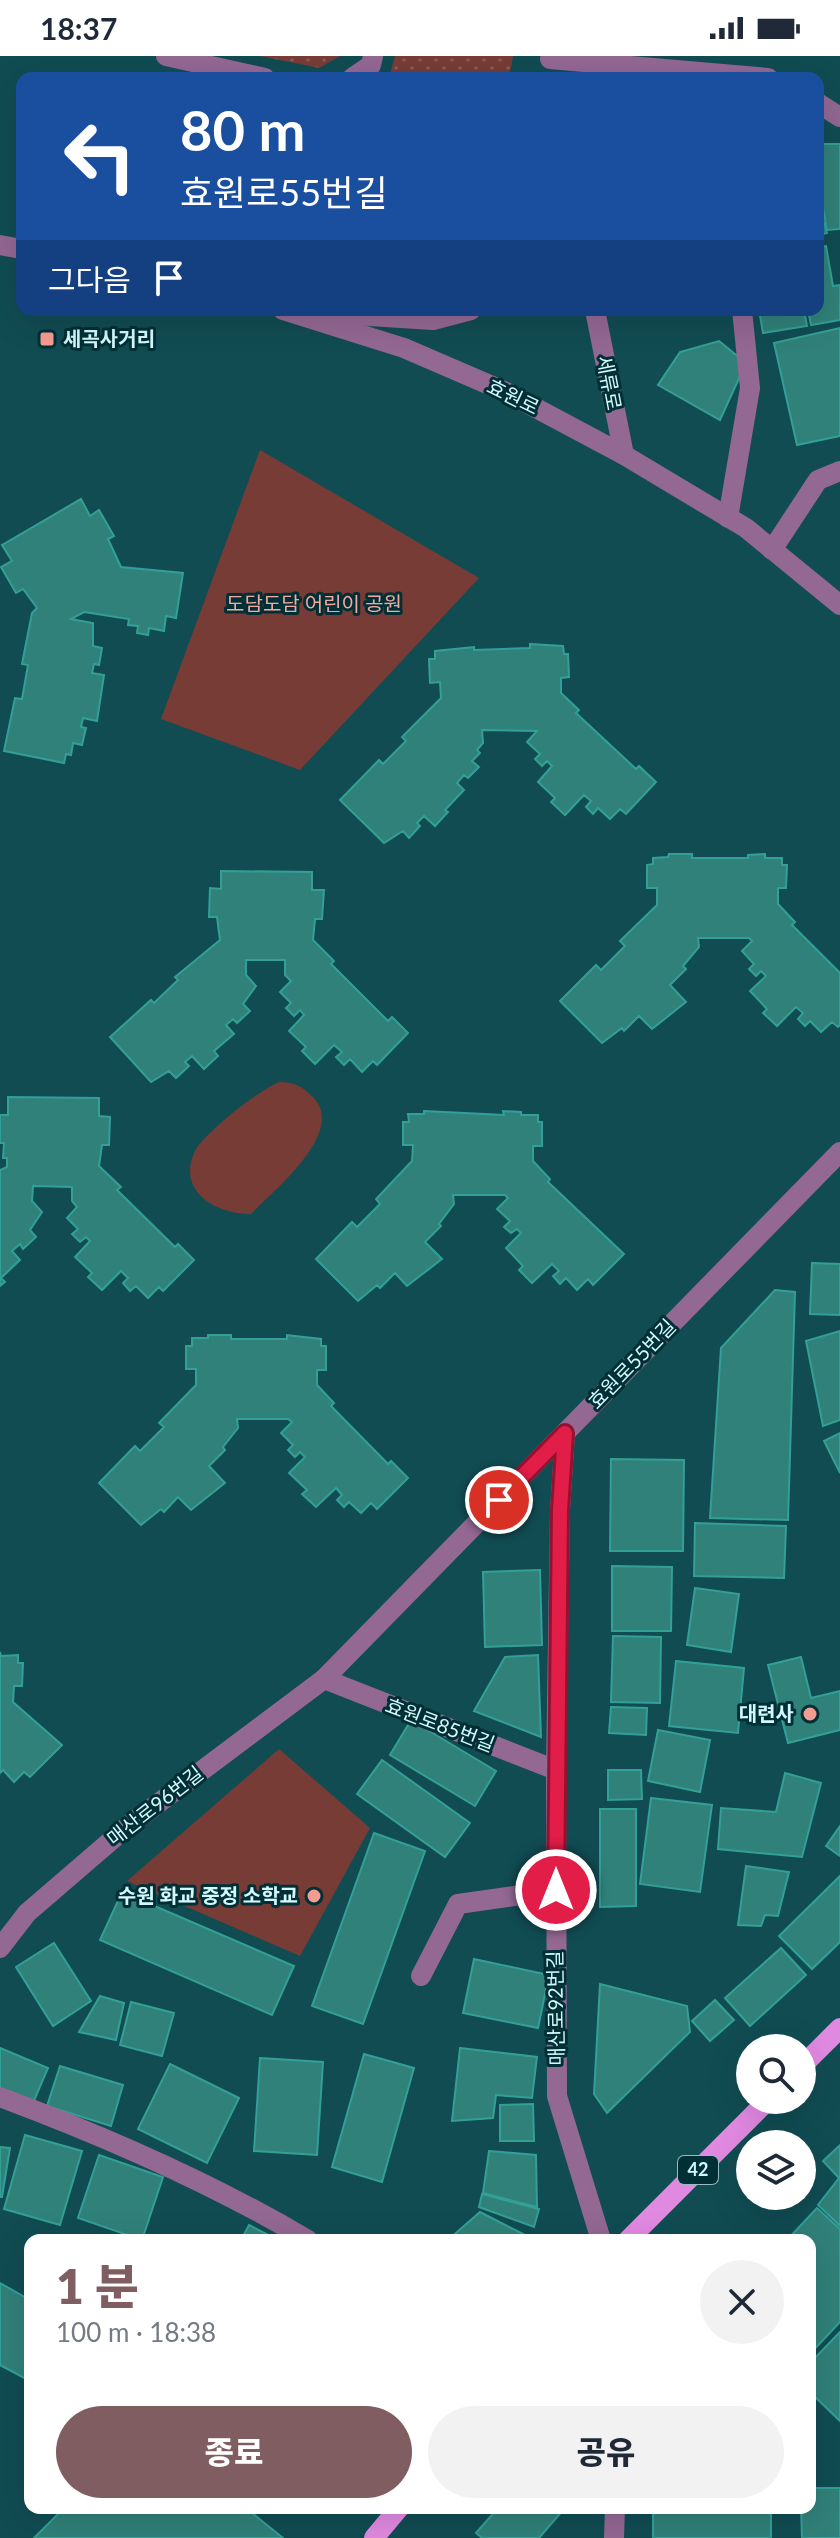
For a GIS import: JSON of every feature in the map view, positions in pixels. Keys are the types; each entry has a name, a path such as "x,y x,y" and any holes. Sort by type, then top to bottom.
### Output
{"main road":[{"path":"816,2052 840,2028"},
{"name":"42","path":"634,2234 754,2114"},
{"path":"374,2538 394,2514"}],"street":[{"path":"166,56 238,72"},
{"path":"361,72 371,65 373,56"},
{"path":"550,64 675,72"},
{"name":"효원로","path":"303,316 418,354 502,390 624,455 728,518 840,605"},
{"path":"369,316 433,320 456,316"},
{"name":"세류로","path":"596,316 624,455"},
{"path":"728,518 750,388 743,316"},
{"path":"772,550 818,480 840,471"},
{"name":"효원로55번길","path":"324,1679 840,1152"},
{"name":"매산로92번길","path":"565,1433 560,1510 556,1770 557,2096 599,2234"},
{"name":"효원로85번길","path":"324,1679 556,1770"},
{"name":"매산로96번길","path":"0,1948 27,1913 128,1826 324,1679"},
{"path":"421,1976 458,1904 556,1890"},
{"path":"0,2097 105,2136 251,2206 298,2234"},
{"path":"614,2538 615,2514"}],"green space":[{"path":"260,56 340,56 319,68"},
{"path":"395,56 513,56 510,72 391,72"},
{"name":"도담도담 어린이 공원","path":"260,450 479,578 300,770 161,719"},
{"path":"280,1082 306,1090 321,1111 321,1127 314,1143 290,1176 251,1214 212,1205 195,1189 191,1178 190,1165 195,1151 209,1133 234,1112"},
{"path":"279,1749 370,1828 300,1956 127,1881"}],"building":[{"path":"824,144 840,144 840,229 827,230 824,213"},
{"path":"824,246 833,286 840,285 840,320 811,325 809,316 824,316"},
{"path":"760,316 805,316 807,326 763,333"},
{"path":"840,328 840,436 797,445 774,343"},
{"path":"719,341 746,363 720,420 658,385 680,352"},
{"path":"81,499 90,516 99,510 114,536 108,539 121,567 183,573 176,618 166,616 164,631 149,628 148,635 137,633 138,626 128,625 129,619 84,612 71,619 93,623 93,646 102,648 99,665 94,664 92,673 104,675 97,721 83,718 81,727 86,728 82,745 73,743 71,755 66,754 64,763 4,751 15,698 22,699 28,665 22,664 32,613 37,608 23,589 16,593 1,567 12,561 2,545"},
{"path":"530,644 563,646 564,654 568,654 569,677 561,678 561,693 579,710 576,713 636,769 639,766 656,782 626,814 620,809 610,819 598,808 593,814 586,807 591,801 584,795 565,815 551,802 555,798 538,782 552,766 547,761 542,766 535,759 540,754 527,742 537,731 482,730 483,743 477,750 480,753 472,761 479,767 468,778 464,775 457,783 464,790 445,810 448,812 435,826 424,816 409,838 403,831 384,843 340,800 379,760 383,764 406,741 402,737 441,698 440,682 430,683 429,659 435,659 435,651 474,647 474,650 530,648"},
{"path":"669,854 692,854 692,858 748,858 748,855 765,854 765,858 782,858 782,865 787,865 786,888 778,888 778,904 795,922 792,925 840,973 838,1027 832,1022 821,1032 810,1021 805,1026 798,1019 803,1013 796,1007 777,1026 763,1013 767,1009 750,991 766,976 761,971 756,976 749,969 754,964 742,951 752,941 749,938 698,938 699,947 683,966 686,969 670,985 686,1002 652,1029 639,1016 624,1031 622,1028 602,1043 560,1001 596,965 601,970 625,946 620,941 657,905 657,888 647,888 647,865 653,864 653,858 668,857"},
{"path":"221,871 312,872 312,890 324,890 322,919 315,919 313,940 334,961 331,964 388,1021 392,1017 408,1033 377,1065 373,1061 362,1072 350,1059 344,1065 336,1057 342,1052 334,1045 315,1064 302,1051 306,1047 289,1031 304,1015 300,1010 294,1016 286,1008 291,1003 280,992 291,981 285,975 285,960 246,960 246,975 256,986 243,1004 250,1011 237,1023 233,1019 226,1025 234,1034 214,1051 218,1056 204,1069 192,1056 185,1062 189,1066 176,1078 169,1071 151,1082 110,1037 151,1000 154,1003 178,980 175,977 220,940 217,917 209,917 210,888 221,889"},
{"path":"8,1097 99,1098 99,1116 110,1117 109,1145 102,1145 99,1166 121,1187 117,1190 175,1247 178,1244 194,1260 163,1291 159,1287 148,1298 136,1286 130,1291 123,1283 128,1278 121,1271 102,1290 88,1277 92,1273 75,1257 90,1241 86,1237 80,1242 72,1234 78,1229 67,1218 77,1207 72,1201 72,1187 33,1186 32,1201 42,1212 30,1230 36,1237 23,1249 20,1244 12,1251 20,1260 1,1278 5,1282 0,1286 0,1170 7,1167 7,1158 3,1158 4,1143 0,1143 0,1115 8,1115"},
{"path":"424,1111 504,1115 503,1111 538,1115 538,1122 542,1122 542,1146 533,1146 533,1161 550,1179 548,1182 624,1254 593,1285 588,1279 577,1290 566,1278 560,1284 553,1276 559,1271 552,1264 532,1283 519,1270 523,1266 506,1248 521,1233 517,1229 511,1233 504,1227 510,1221 497,1209 508,1198 505,1195 453,1195 454,1204 439,1224 441,1226 425,1242 442,1259 407,1286 395,1273 380,1288 377,1285 358,1301 316,1259 352,1222 357,1227 380,1204 376,1199 412,1161 413,1145 403,1145 403,1122 409,1122 408,1114 424,1114"},
{"path":"812,1263 840,1264 840,1315 810,1314"},
{"path":"775,1290 795,1292 788,1520 710,1518 721,1348"},
{"path":"840,1331 840,1420 823,1426 806,1341"},
{"path":"208,1335 231,1335 231,1339 287,1339 287,1335 321,1339 321,1346 326,1346 326,1370 317,1370 317,1385 334,1403 331,1406 388,1464 391,1461 408,1478 377,1509 371,1503 361,1513 349,1502 344,1507 337,1500 342,1495 336,1488 316,1507 302,1494 307,1490 289,1473 305,1457 300,1452 295,1457 288,1450 293,1445 281,1433 292,1422 288,1419 237,1419 238,1428 223,1447 225,1450 209,1466 225,1483 191,1510 178,1497 164,1512 161,1509 141,1525 99,1483 135,1446 140,1451 164,1427 159,1423 196,1385 196,1369 186,1369 186,1346 192,1346 192,1338 208,1338"},
{"path":"840,1433 840,1473 824,1441"},
{"path":"611,1459 684,1460 683,1551 610,1551"},
{"path":"695,1523 786,1526 784,1578 694,1576"},
{"path":"612,1566 672,1567 671,1631 612,1631"},
{"path":"540,1570 542,1645 485,1647 483,1572"},
{"path":"695,1588 739,1594 731,1652 687,1645"},
{"path":"613,1636 661,1637 660,1703 611,1702"},
{"path":"0,1652 1,1656 18,1655 18,1663 23,1663 22,1686 14,1686 13,1702 62,1745 30,1777 24,1772 14,1782 3,1770 0,1773"},
{"path":"538,1655 541,1737 474,1711 505,1657"},
{"name":"대련사","path":"801,1657 811,1698 840,1691 840,1730 788,1743 768,1665"},
{"path":"676,1661 744,1668 738,1733 669,1726"},
{"path":"611,1707 647,1708 646,1735 609,1733"},
{"path":"411,1720 496,1771 475,1806 390,1755"},
{"path":"658,1730 710,1740 700,1792 648,1781"},
{"path":"382,1760 470,1823 445,1857 357,1794"},
{"path":"608,1770 641,1770 642,1799 608,1800"},
{"path":"785,1773 821,1783 802,1857 718,1849 721,1808 776,1812"},
{"path":"651,1798 712,1805 700,1892 640,1884"},
{"path":"600,1809 636,1809 636,1906 600,1907"},
{"path":"840,1826 840,1856 826,1846"},
{"path":"374,1833 425,1851 363,2024 312,2006"},
{"path":"746,1866 789,1872 778,1916 765,1915 761,1926 738,1925"},
{"path":"840,1876 840,1942 812,1969 779,1936"},
{"path":"122,1892 294,1966 272,2015 100,1940"},
{"path":"54,1943 91,2001 53,2026 16,1967"},
{"path":"781,1948 806,1975 750,2026 725,1998"},
{"path":"474,1959 549,1975 538,2028 463,2013"},
{"path":"600,1984 687,2006 690,2032 607,2113 594,2094"},
{"path":"100,1996 124,2003 116,2040 79,2032"},
{"path":"715,2000 734,2020 710,2041 692,2021"},
{"path":"131,2002 174,2013 162,2056 120,2045"},
{"path":"0,2048 48,2068 33,2103 0,2089"},
{"path":"460,2048 537,2057 532,2098 496,2095 493,2118 452,2121"},
{"path":"364,2054 414,2068 382,2182 332,2167"},
{"path":"260,2058 323,2062 317,2155 254,2151"},
{"path":"170,2064 239,2098 207,2163 138,2129"},
{"path":"60,2066 123,2085 111,2126 47,2106"},
{"path":"533,2104 534,2141 500,2141 500,2105"},
{"path":"25,2135 82,2151 60,2225 4,2209"},
{"path":"840,2145 840,2226 818,2205 839,2178 823,2161"},
{"path":"0,2147 10,2148 2,2197 0,2197"},
{"path":"489,2151 536,2155 537,2207 483,2193"},
{"path":"99,2155 163,2177 144,2234 125,2234 78,2218"},
{"path":"482,2194 539,2209 534,2227 479,2207"},
{"path":"817,2208 840,2229 840,2322 816,2348 816,2234 793,2234"},
{"path":"480,2212 523,2234 455,2234"},
{"path":"249,2225 266,2234 244,2234"},
{"path":"0,2283 24,2297 24,2378 0,2365"},
{"path":"840,2332 840,2421 816,2398 816,2357"},
{"path":"816,2488 840,2488 840,2538 802,2538 801,2514 816,2514"},
{"path":"58,2514 253,2514 283,2538 34,2538"},
{"path":"493,2514 560,2514 539,2538 482,2538 476,2533"},
{"path":"653,2514 771,2514 771,2538 653,2538"}],"place":[{"name":"세곡사거리","path":"47,339"},
{"name":"대련사","path":"810,1714"},
{"name":"수원 화교 중정 소학교","path":"314,1896"}],"route":[{"path":"499,1500 565,1433 560,1510 556,1890"}]}
